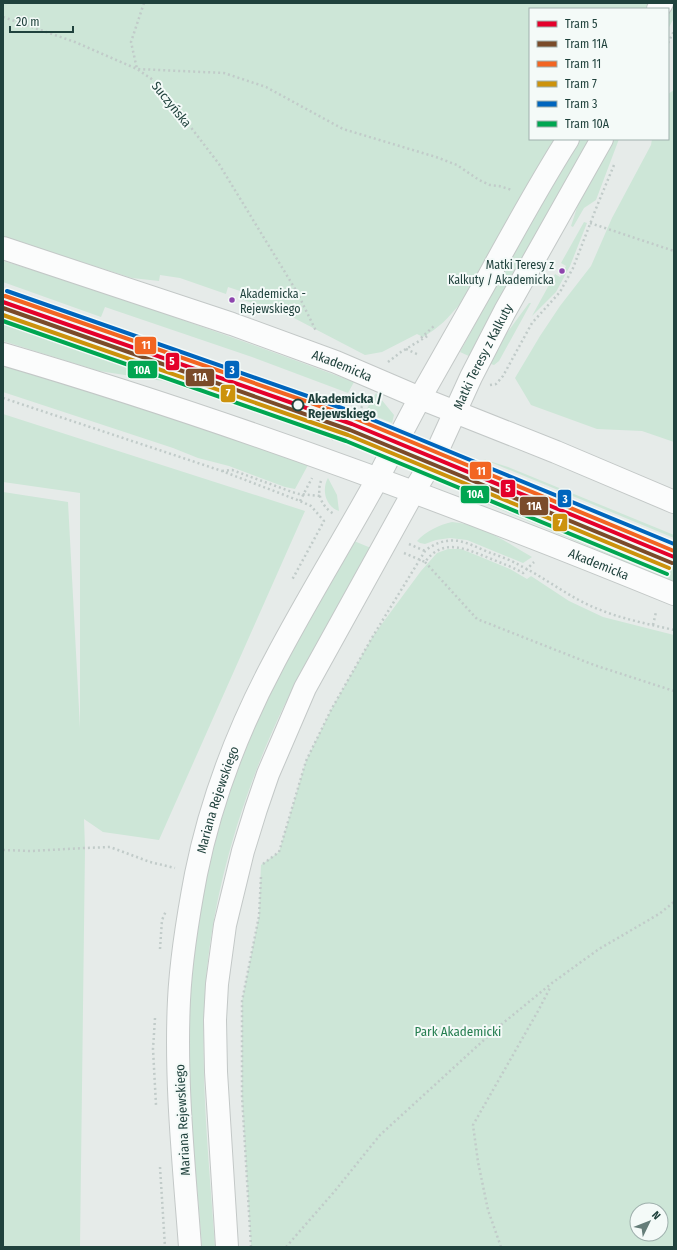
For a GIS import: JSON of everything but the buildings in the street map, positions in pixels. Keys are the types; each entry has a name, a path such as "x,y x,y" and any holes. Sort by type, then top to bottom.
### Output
{"street":[{"path":"420,398 546,175 567,140"},
{"name":"Matki Teresy z Kalkuty","path":"414,491 434,458 455,412 517,289 601,140"},
{"name":"Akademicka","path":"3,248 232,324 377,379 674,502"},
{"name":"Akademicka","path":"3,354 100,382 323,457 332,462 377,479 414,491 674,594"},
{"name":"Mariana Rejewskiego","path":"190,1247 180,1110 178,1051 179,1000 184,944 196,872 206,832 236,742 251,707 274,661 377,479 420,398"},
{"path":"227,1247 218,1124 215,1020 219,964 233,887 247,837 268,774 302,695 414,491"}],"path":[{"path":"144,3 131,42 137,68 224,73 266,87 343,129 436,157 457,165 479,180 490,185 499,186 518,192"},
{"name":"Suczyńska","path":"3,18 75,42 137,68 156,82 219,164 297,292 318,335"},
{"path":"669,41 674,31"},
{"path":"486,383 492,385 499,382 532,323 560,292 574,268 590,223 617,159"},
{"path":"590,223 674,251"},
{"path":"3,398 222,471 232,470 300,494 320,496 320,485 377,379 387,364 406,349 424,357"},
{"path":"346,398 353,400"},
{"path":"329,426 338,429"},
{"path":"324,521 348,530"},
{"path":"261,865 279,852 306,761 331,710 373,636 425,551 430,547 450,540 459,541 521,566 597,609 629,620 674,630"},
{"path":"385,546 425,562 477,619 594,665 674,691"},
{"path":"425,562 434,552 441,548 450,546 460,547 523,573 534,562"},
{"path":"653,625 656,612"},
{"path":"3,850 30,851 110,848 150,862 196,872"},
{"path":"251,1247 242,1096 242,1001 259,916 261,872"},
{"path":"286,1247 334,1192 380,1135 498,1028 552,983 599,948 659,914 674,902"},
{"path":"502,1247 488,1210 478,1162 473,1125 538,1012 552,983"}],"green space":[{"path":"3,3 649,3 646,8 529,8 529,140 557,140 532,176 460,304 439,326 423,337 417,334 382,352 365,355 294,318 238,298 240,291 228,287 226,294 180,278 160,275 159,281 132,278 3,237"},
{"path":"674,4 674,18 669,27 669,13"},
{"path":"674,90 674,442 642,431 597,429 531,405 515,378 560,306 591,266 612,218 651,145 652,140 669,140 669,93"},
{"path":"577,140 591,140 471,357 460,352 537,210"},
{"path":"610,140 619,140 596,200 584,208 573,227 571,226 583,189"},
{"path":"584,222 587,223 570,266 556,292 532,316 555,274 560,277 566,266 561,263"},
{"path":"3,261 180,319 354,382 348,393 252,357 105,307 101,317 3,282"},
{"path":"529,303 531,303 499,361 494,365 488,363 493,352"},
{"path":"3,307 95,338 92,346 327,430 324,436 163,381 99,371 3,341"},
{"path":"3,365 174,419 308,465 295,489 285,487 229,466 198,458 173,448 3,392"},
{"path":"376,393 394,415 392,423 365,412"},
{"path":"3,414 305,511 159,840 103,832 84,819 85,848 80,1247 3,1247 3,492 68,502 80,728 80,493 3,482"},
{"path":"355,431 382,441 365,446 347,444"},
{"path":"483,459 508,467 674,535 674,538"},
{"path":"439,467 674,564 674,582 463,494 452,486"},
{"path":"328,478 337,495 339,511 331,506 326,498 325,488"},
{"path":"452,522 474,526 484,530 532,557 523,563 467,540 450,538 436,540 425,544 417,541 424,534 433,529"},
{"path":"354,541 371,548 305,666 269,738 244,806 223,876 210,947 204,1015 204,1081 215,1247 202,1247 191,1115 189,1035 195,946 211,858 222,815 236,773 271,691 311,616"},
{"name":"Park Akademicki","path":"448,549 461,549 510,569 527,579 531,576 569,601 603,617 674,635 674,1247 251,1247 242,1096 242,1001 259,916 261,865 279,852 306,761 331,710 373,636 421,571 437,553"}],"tram line":[{"name":"3","path":"7,291 356,413 674,544"},
{"name":"11","path":"5,296 354,418 674,551"},
{"name":"5","path":"3,302 352,424 674,557"},
{"name":"11A","path":"3,308 350,430 672,563"},
{"name":"7","path":"3,315 348,435 669,568"},
{"name":"10A","path":"3,321 346,441 667,574"}],"place":[{"name":"Matki Teresy z Kalkuty / Akademicka","path":"562,271"},
{"name":"Akademicka - Rejewskiego","path":"232,300"},
{"name":"Akademicka / Rejewskiego","path":"298,405"}]}
